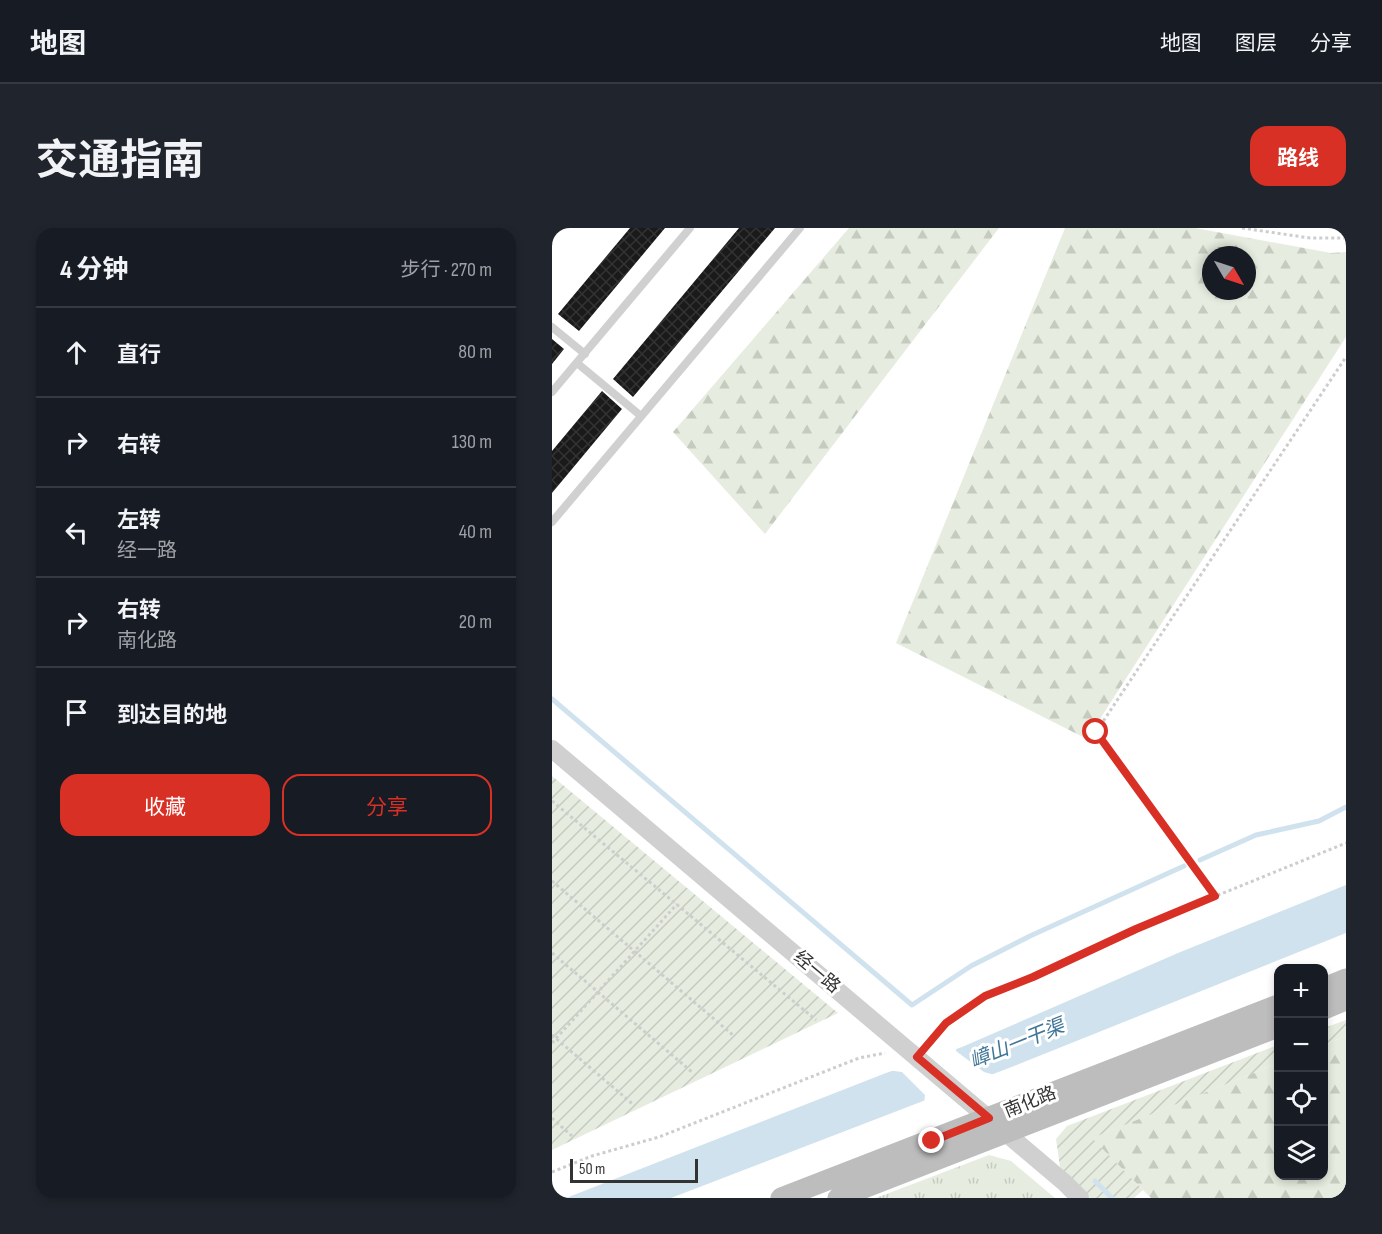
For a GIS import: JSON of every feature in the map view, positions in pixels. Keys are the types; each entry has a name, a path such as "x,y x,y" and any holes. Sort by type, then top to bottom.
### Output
{"main road":[{"path":"1328,986 1346,979"},
{"path":"1328,1007 1346,1000"},
{"name":"南化路","path":"780,1198 1274,1007"},
{"name":"南化路","path":"838,1198 1274,1029"}],"street":[{"name":"经一路","path":"552,749 912,1052 1080,1198"}],"lane":[{"path":"552,392 690,228"},
{"path":"552,522 800,228"},
{"path":"552,327 585,354"},
{"path":"577,363 641,416"}],"path":[{"path":"1242,228 1310,238 1346,238"},
{"path":"1215,896 1096,732 1346,357"},
{"path":"552,801 816,1020"},
{"path":"552,1172 592,1156 658,1137 859,1058 912,1052 946,1023 985,996 1033,977 1136,929 1346,843"},
{"path":"552,881 734,1035"},
{"path":"552,1043 677,904"},
{"path":"552,953 692,1072"},
{"path":"552,1035 635,1106"},
{"path":"552,1118 572,1136"}],"green space":[{"path":"849,228 999,228 765,534 673,432"},
{"path":"1065,228 1195,228 1331,253 1346,252 1346,337 1087,739 896,643"},
{"path":"552,776 838,1013 552,1150"},
{"path":"1346,1020 1346,1036 1328,1043 1328,1027"},
{"path":"1346,1036 1346,1198 1151,1198 1091,1138 1274,1065 1274,1180 1328,1180 1328,1043"},
{"path":"1274,1047 1274,1065 1092,1138 1143,1190 1134,1198 1090,1198 1060,1167 1056,1139 1067,1126"},
{"path":"989,1155 1011,1161 1055,1198 876,1198"}],"water":[{"name":"嶂山一干渠","path":"1346,885 1346,933 1019,1064 671,1198 566,1198 886,1073 962,1047 1178,953"}],"pier":[{"path":"957,1045 956,1051 984,1072 998,1076 924,1104 925,1095 902,1072 886,1070"}],"building":[{"path":"630,228 665,228 579,331 558,314"},
{"path":"739,228 775,228 633,397 613,379"},
{"path":"552,339 564,349 552,364"},
{"path":"602,391 622,409 552,493 552,451"}],"waterway":[{"path":"552,699 912,1005 971,966 1030,936 1184,866"},
{"path":"1200,860 1256,835 1319,821 1346,807"},
{"path":"1095,1181 1112,1198"}],"route":[{"path":"932,1141 989,1118 917,1057 946,1023 985,996 1215,896 1096,732"}]}
